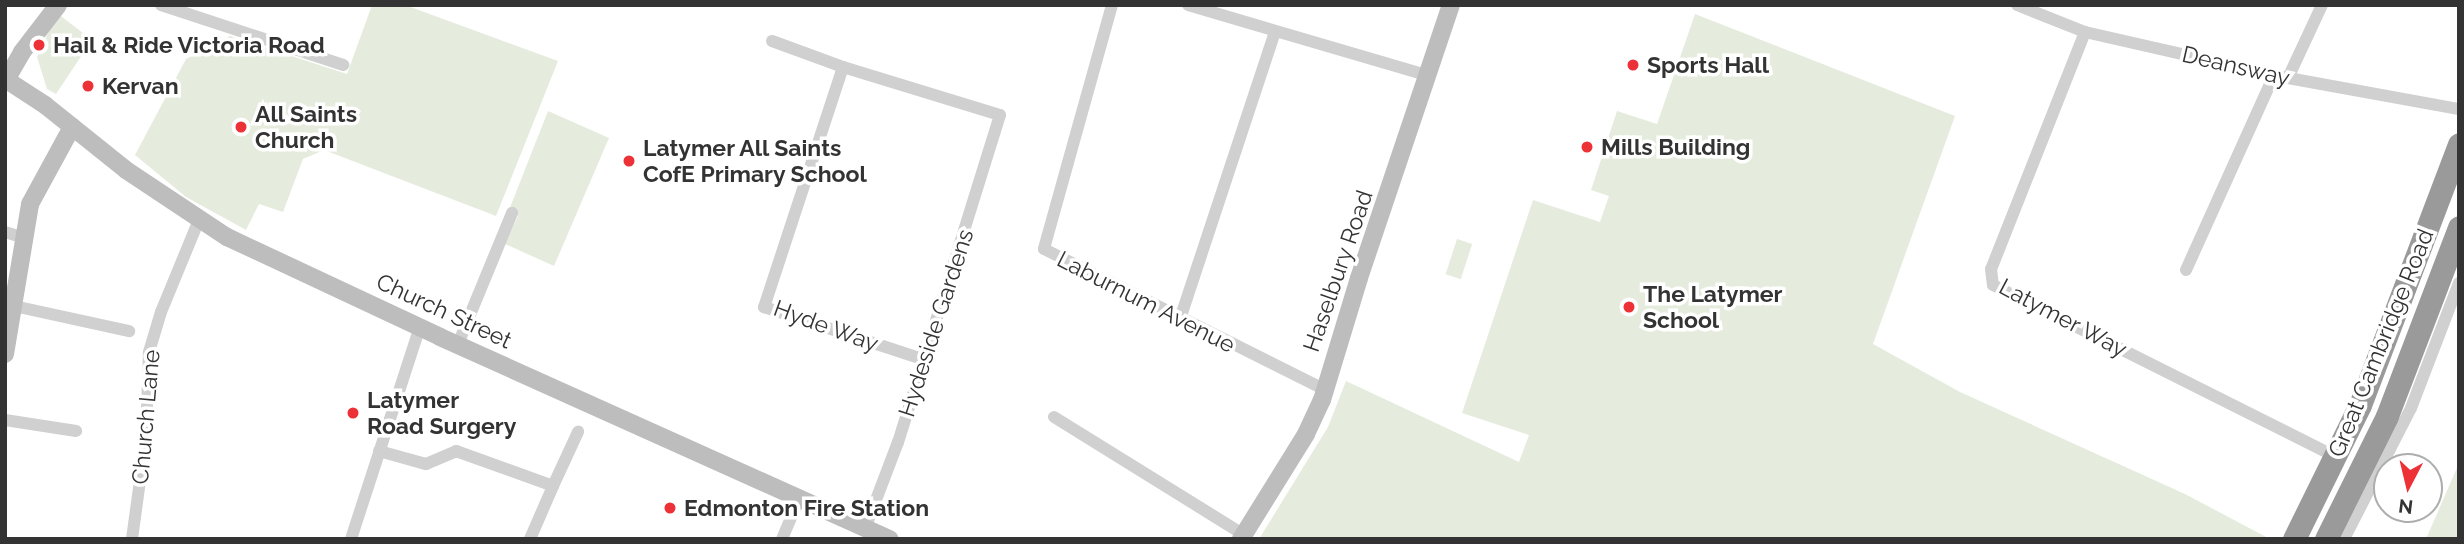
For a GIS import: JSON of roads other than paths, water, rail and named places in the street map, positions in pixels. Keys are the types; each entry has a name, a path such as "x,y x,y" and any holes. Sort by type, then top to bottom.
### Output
{"highway":[{"name":"Great Cambridge Road","path":"2294,539 2335,456 2390,332 2459,144"},
{"name":"Great Cambridge Road","path":"2326,539 2387,416 2459,227"}],"main road":[{"path":"6,79 22,52 58,5"},
{"name":"Haselbury Road","path":"1242,537 1306,434 1325,390 1359,278 1451,5"},
{"name":"Church Street","path":"6,79 126,170 227,237 890,539"},
{"path":"5,354 30,204 72,127"}],"street":[{"path":"161,5 343,65"},
{"name":"Laburnum Avenue","path":"1112,5 1044,249 1325,390"},
{"path":"1188,5 1221,10 1275,31 1429,76"},
{"name":"Deansway","path":"2017,5 2085,32 2288,78 2459,109"},
{"path":"2288,78 2322,5"},
{"path":"1180,319 1275,31"},
{"name":"Latymer Way","path":"2085,32 1991,269 1993,285 2335,456"},
{"path":"772,41 844,67"},
{"name":"Hydeside Gardens","path":"844,67 999,115 925,360 865,529"},
{"name":"Hyde Way","path":"844,67 764,307 925,360"},
{"path":"2186,270 2274,75"},
{"path":"458,344 512,213"},
{"name":"Church Lane","path":"132,539 146,437 149,352 161,312 199,220"},
{"path":"5,232 25,238"},
{"path":"2344,539 2412,408 2459,283"},
{"path":"14,306 129,331"},
{"path":"351,539 420,327"},
{"path":"1054,417 1242,537"},
{"path":"5,419 76,431"},
{"path":"530,539 578,432"},
{"path":"379,451 426,464 456,451 553,486"},
{"path":"782,539 799,499"}],"place":[{"name":"Hail & Ride Victoria Road","path":"39,45"},
{"name":"Sports Hall","path":"1633,65"},
{"name":"Kervan","path":"88,86"},
{"name":"All Saints Church","path":"241,127"},
{"name":"Mills Building","path":"1587,147"},
{"name":"Latymer All Saints CofE Primary School","path":"629,161"},
{"name":"The Latymer School","path":"1629,307"},
{"name":"Latymer Road Surgery","path":"353,413"},
{"name":"Edmonton Fire Station","path":"670,508"}]}
